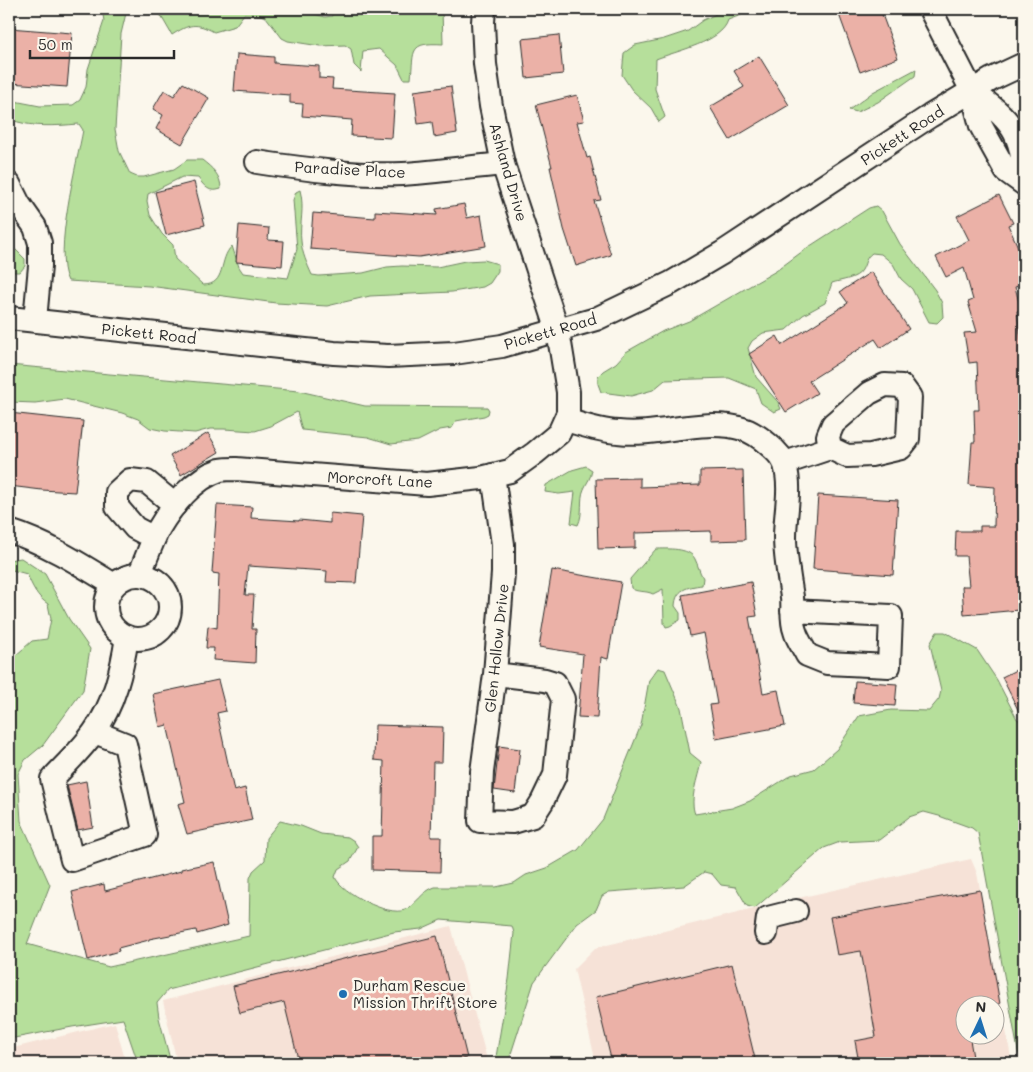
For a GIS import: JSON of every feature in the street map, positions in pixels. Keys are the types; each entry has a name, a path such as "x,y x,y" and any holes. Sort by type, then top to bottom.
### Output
{"street":[{"name":"Ashland Drive","path":"484,9 485,64 491,106 503,164 558,331"},
{"path":"930,9 972,91 981,126 1006,171 1024,183"},
{"name":"Pickett Road","path":"9,318 334,353 388,356 454,352 502,346 596,319 671,283 722,253 930,116 992,79 1024,64"},
{"path":"972,91 1002,114 1020,140 1024,164 1024,183"},
{"path":"996,152 1020,140"},
{"name":"Paradise Place","path":"257,162 306,168 394,174 503,164"},
{"path":"9,184 19,204 35,226 40,243 35,320"},
{"path":"558,331 568,392 566,420 619,432 647,432 702,425 722,425 743,429 756,435 771,447 785,463 788,483 785,537 792,611"},
{"name":"Morcroft Lane","path":"139,575 158,530 175,505 208,475 222,470 426,484 456,482 510,471 559,433 566,420"},
{"path":"785,463 830,448"},
{"name":"Glen Hollow Drive","path":"494,475 503,544 503,573 495,674 482,772 480,821 513,822 533,816 555,775 563,699 554,684 550,682 495,674"},
{"path":"154,538 135,528 117,507 117,492 130,480 147,482 175,505"},
{"path":"9,531 31,538 56,550 114,585"},
{"path":"133,575 139,575 153,579 162,586 167,594 170,605 169,615 164,625 148,637 137,639 127,637 118,632 106,614 106,604 108,594 114,585 133,575"},
{"path":"94,732 125,744 145,835 72,860 52,779 94,732 114,696 123,664 127,637"},
{"path":"766,933 768,918 796,911"}],"shaded area":[{"path":"971,859 977,873 999,994 956,994 956,1044 1006,1044 1006,1030 1012,1063 596,1063 574,969 595,948 794,899"},
{"name":"Durham Rescue Mission Thrift Store","path":"451,926 488,1063 177,1063 163,1001"},
{"path":"115,1023 126,1063 9,1063 9,1049"}],"green space":[{"path":"102,9 127,9 121,34 115,129 119,151 130,174 144,177 174,169 187,160 202,160 218,176 221,184 221,189 210,190 198,178 182,177 148,194 147,201 150,215 162,234 173,245 175,259 203,285 216,281 228,251 232,246 243,273 288,278 297,249 293,200 296,192 300,190 302,203 302,245 312,275 363,273 387,267 402,266 437,267 465,261 484,260 498,264 498,271 490,283 483,287 452,292 370,296 327,306 276,303 149,286 68,281 64,268 63,251 65,230 83,130 79,124 35,125 9,119 9,100 40,106 73,105 80,100 86,87 88,69 104,21"},
{"path":"157,9 297,9 325,17 332,16 332,9 442,9 443,44 424,45 415,50 411,79 404,79 397,65 379,49 363,51 361,72 354,65 351,49 345,45 320,46 288,41 282,38 266,17 260,15 244,14 235,26 214,32 202,27 193,26 183,28 172,35"},
{"path":"727,9 757,9 728,20 724,28 708,40 656,59 655,89 665,117 659,122 651,108 632,90 622,75 624,53 635,45 664,39 688,31 703,20"},
{"path":"916,69 915,76 878,102 857,112 849,110 873,92"},
{"path":"876,206 882,211 900,244 935,290 942,303 943,317 937,323 929,322 912,289 901,279 893,264 881,254 872,253 860,273 849,279 832,283 825,303 803,315 786,330 763,333 752,341 748,348 756,377 778,402 781,409 774,412 761,403 756,389 729,378 665,380 653,390 631,396 601,392 598,376 616,363 626,352 663,331 689,321 776,271 807,248 869,208"},
{"path":"9,243 25,259 25,266 20,272 9,272"},
{"path":"9,365 299,391 365,406 487,407 489,410 488,414 484,416 456,421 452,428 440,430 418,441 391,444 368,437 302,430 297,412 271,426 255,431 210,429 195,433 165,431 150,428 138,419 122,413 65,399 35,403 9,402"},
{"path":"586,466 592,470 583,493 581,516 578,525 571,523 575,492 559,494 545,492 546,485 572,470"},
{"path":"656,549 688,552 695,559 703,578 702,585 687,588 680,592 675,606 680,613 680,620 666,627 664,623 663,589 653,594 631,588 630,579"},
{"path":"21,558 45,574 69,619 90,649 83,690 43,745 25,760 18,774 21,821 50,885 27,944 109,967 249,936 250,878 253,871 265,860 266,838 280,821 301,826 321,834 348,837 354,841 358,847 350,861 338,869 335,877 339,883 355,896 377,907 388,910 405,910 426,892 435,887 496,887 514,883 526,875 547,868 578,850 603,819 641,725 649,680 658,668 665,670 681,708 690,753 701,762 693,795 695,814 732,808 750,801 791,775 814,769 837,749 859,716 891,710 929,711 939,699 941,691 930,644 937,632 945,632 977,650 997,680 1017,719 1024,723 1024,1063 1022,1063 1018,1051 978,833 972,828 924,812 909,817 879,840 840,842 824,848 755,908 747,906 736,887 721,885 712,874 704,872 684,886 609,892 602,896 596,910 577,924 534,982 508,1063 495,1063 509,979 514,933 512,926 441,920 421,929 394,932 168,990 157,1003 171,1063 138,1063 123,1019 9,1039 9,656 15,656 32,641 47,639 51,619 48,604 38,595 27,574 9,570 9,560"}],"building":[{"path":"837,9 880,9 898,58 860,72"},
{"path":"9,28 72,33 67,87 9,83"},
{"path":"559,35 563,74 526,78 522,39"},
{"path":"237,54 274,57 274,63 319,66 319,78 333,79 332,89 395,93 392,138 351,136 352,120 302,116 303,104 290,103 290,95 234,91"},
{"path":"759,56 789,105 730,140 710,107 744,87 734,71"},
{"path":"183,83 209,98 182,144 156,129 163,115 153,109 164,90 174,96"},
{"path":"451,86 457,133 434,137 432,122 418,124 414,91"},
{"path":"577,95 584,121 577,122 587,158 590,157 601,200 594,201 611,255 576,266 564,229 550,167 552,167 536,105"},
{"path":"194,182 205,225 166,235 155,192"},
{"path":"999,195 1013,223 1008,225 1024,260 1024,284 1015,287 1021,310 1017,311 1021,340 1024,339 1024,407 1019,462 1024,462 1024,593 1018,593 1019,610 964,615 962,586 969,586 966,556 955,556 956,531 980,531 980,526 994,526 995,487 969,485 972,442 975,442 974,410 979,410 977,362 969,363 964,333 977,332 968,302 973,300 964,268 946,277 936,257 969,240 957,216"},
{"path":"464,204 467,218 481,215 486,246 419,257 310,249 313,213 375,218 375,211 437,215 436,209"},
{"path":"239,225 269,228 268,240 284,241 282,266 236,262"},
{"path":"871,272 909,329 881,348 875,339 809,381 817,393 786,412 749,354 777,336 782,345 848,303 840,292"},
{"path":"9,413 83,421 75,492 9,486"},
{"path":"208,433 219,452 181,475 170,456"},
{"path":"743,470 745,540 711,541 711,531 635,533 635,548 598,549 596,479 640,478 640,487 700,485 700,471"},
{"path":"818,495 898,500 893,575 813,569"},
{"path":"217,505 252,507 251,518 330,523 330,513 362,516 356,583 326,582 327,571 248,566 245,595 254,595 252,629 256,629 255,663 213,660 214,648 206,648 208,626 217,628 219,574 212,573"},
{"path":"552,570 621,582 608,659 601,657 597,718 578,717 583,654 539,647"},
{"path":"751,582 757,616 749,617 763,693 778,690 785,726 716,739 710,705 717,704 704,633 690,636 682,595"},
{"path":"1024,666 1024,722 1002,677"},
{"path":"218,680 226,711 217,713 234,791 245,788 252,820 187,834 178,804 185,802 167,725 160,727 153,694"},
{"path":"855,681 897,684 895,706 853,703"},
{"path":"375,725 443,727 442,762 433,762 431,837 441,837 440,872 372,870 372,836 382,836 384,761 374,760"},
{"path":"499,746 520,749 515,793 494,790"},
{"path":"86,781 93,827 78,830 67,785"},
{"path":"214,862 228,925 197,934 196,930 149,939 118,948 119,951 88,960 72,892 104,884 105,891 181,871 181,869"},
{"path":"980,890 998,994 956,994 956,1044 971,1044 974,1063 859,1063 855,1041 876,1037 861,951 837,955 830,917"},
{"name":"Durham Rescue Mission Thrift Store","path":"437,936 467,1058 446,1063 299,1063 284,1002 240,1013 233,986"},
{"path":"732,964 756,1063 612,1063 596,997"}],"place":[{"name":"Durham Rescue Mission Thrift Store","path":"343,994"}]}
